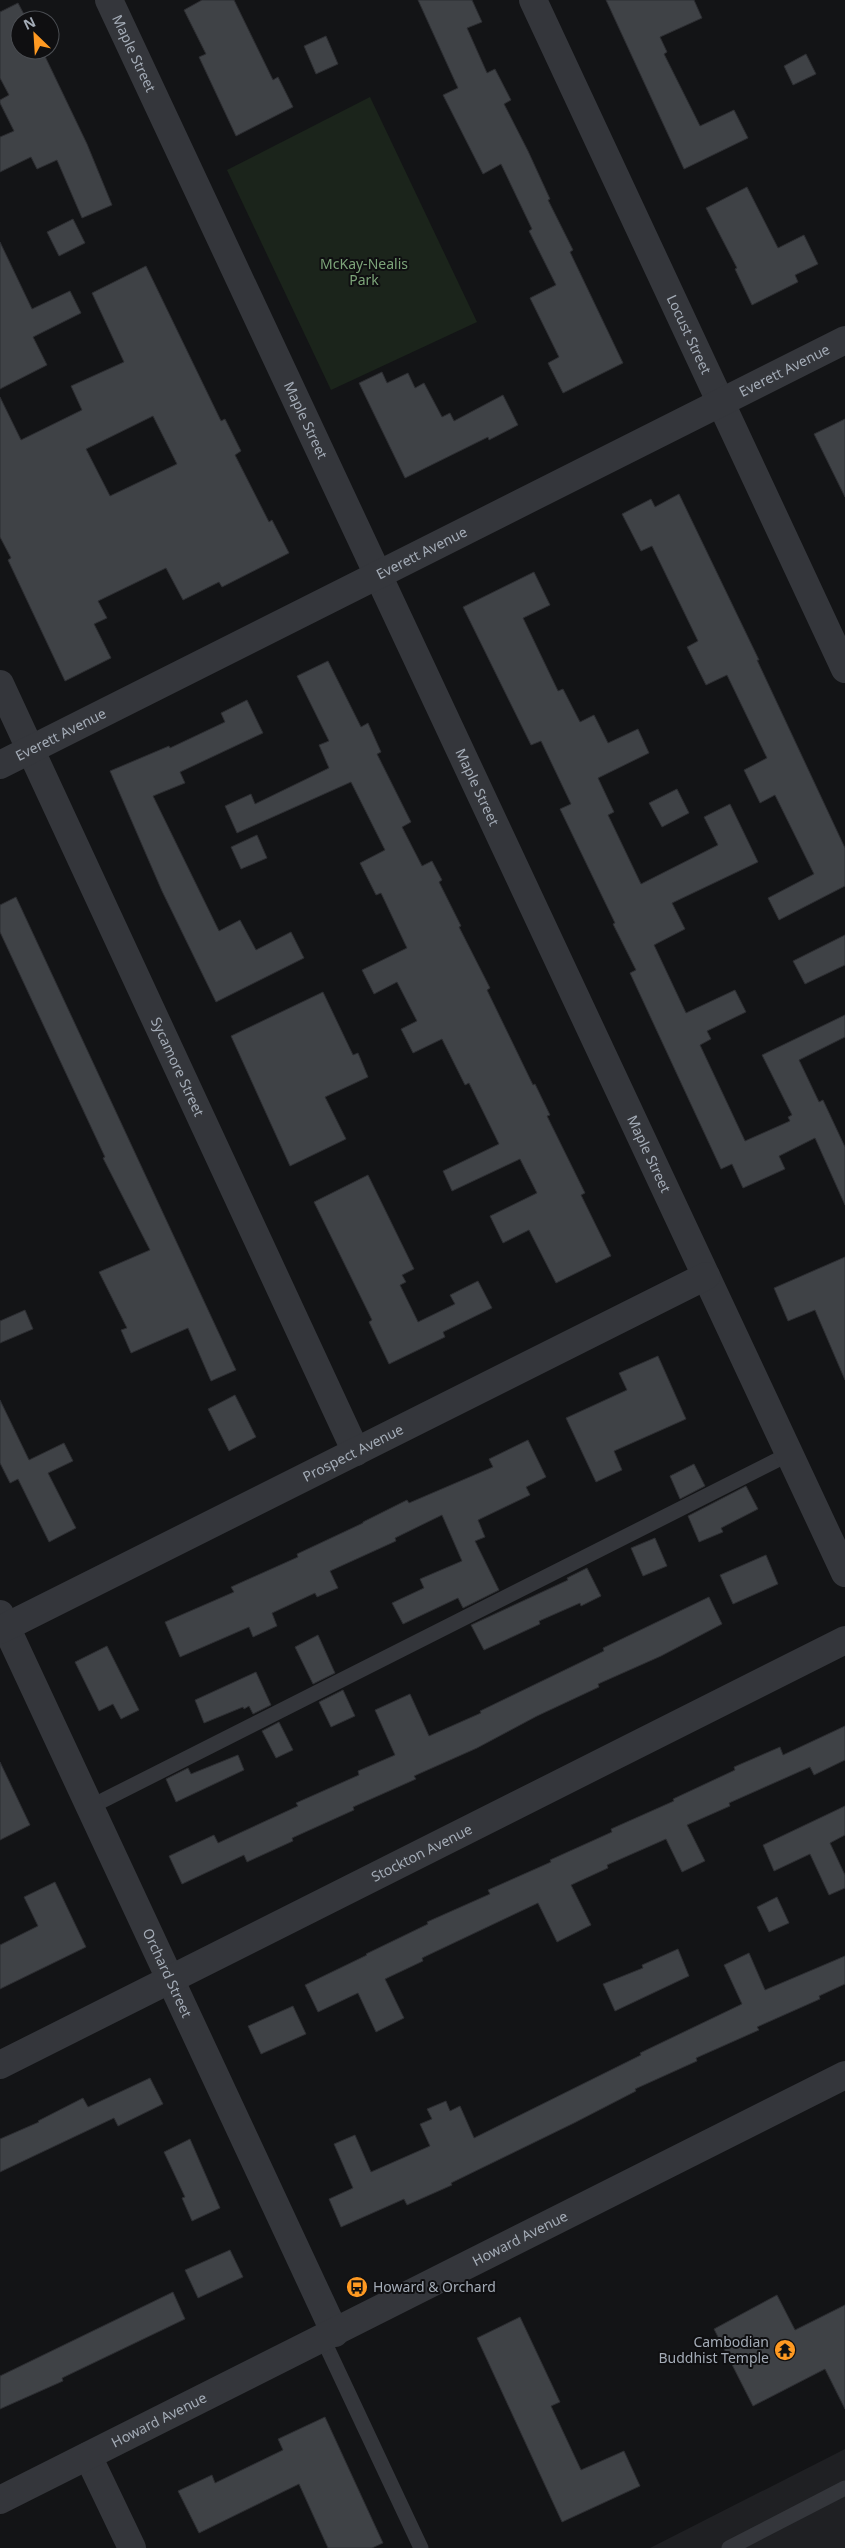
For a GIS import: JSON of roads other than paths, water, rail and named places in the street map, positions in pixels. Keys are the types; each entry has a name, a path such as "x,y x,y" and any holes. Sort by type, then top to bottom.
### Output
{"street":[{"name":"Maple Street","path":"109,0 845,1573"},
{"name":"Locust Street","path":"533,0 845,669"},
{"name":"Everett Avenue","path":"0,765 845,340"},
{"name":"Sycamore Street","path":"0,684 356,1452"},
{"name":"Prospect Avenue","path":"2,1624 356,1452 706,1276"},
{"name":"Orchard Street","path":"2,1624 170,1980 329,2336"},
{"name":"Stockton Avenue","path":"0,2065 845,1640"},
{"name":"Howard Avenue","path":"0,2500 845,2075"},
{"path":"88,2456 132,2548"}],"lane":[{"path":"90,1807 789,1454"},
{"path":"329,2336 420,2548"},
{"path":"729,2548 845,2488"}],"place":[{"name":"Howard & Orchard","path":"357,2287"},
{"name":"Cambodian Buddhist Temple","path":"785,2350"}],"park label":[{"name":"McKay-Nealis Park","path":"364,272"}]}
